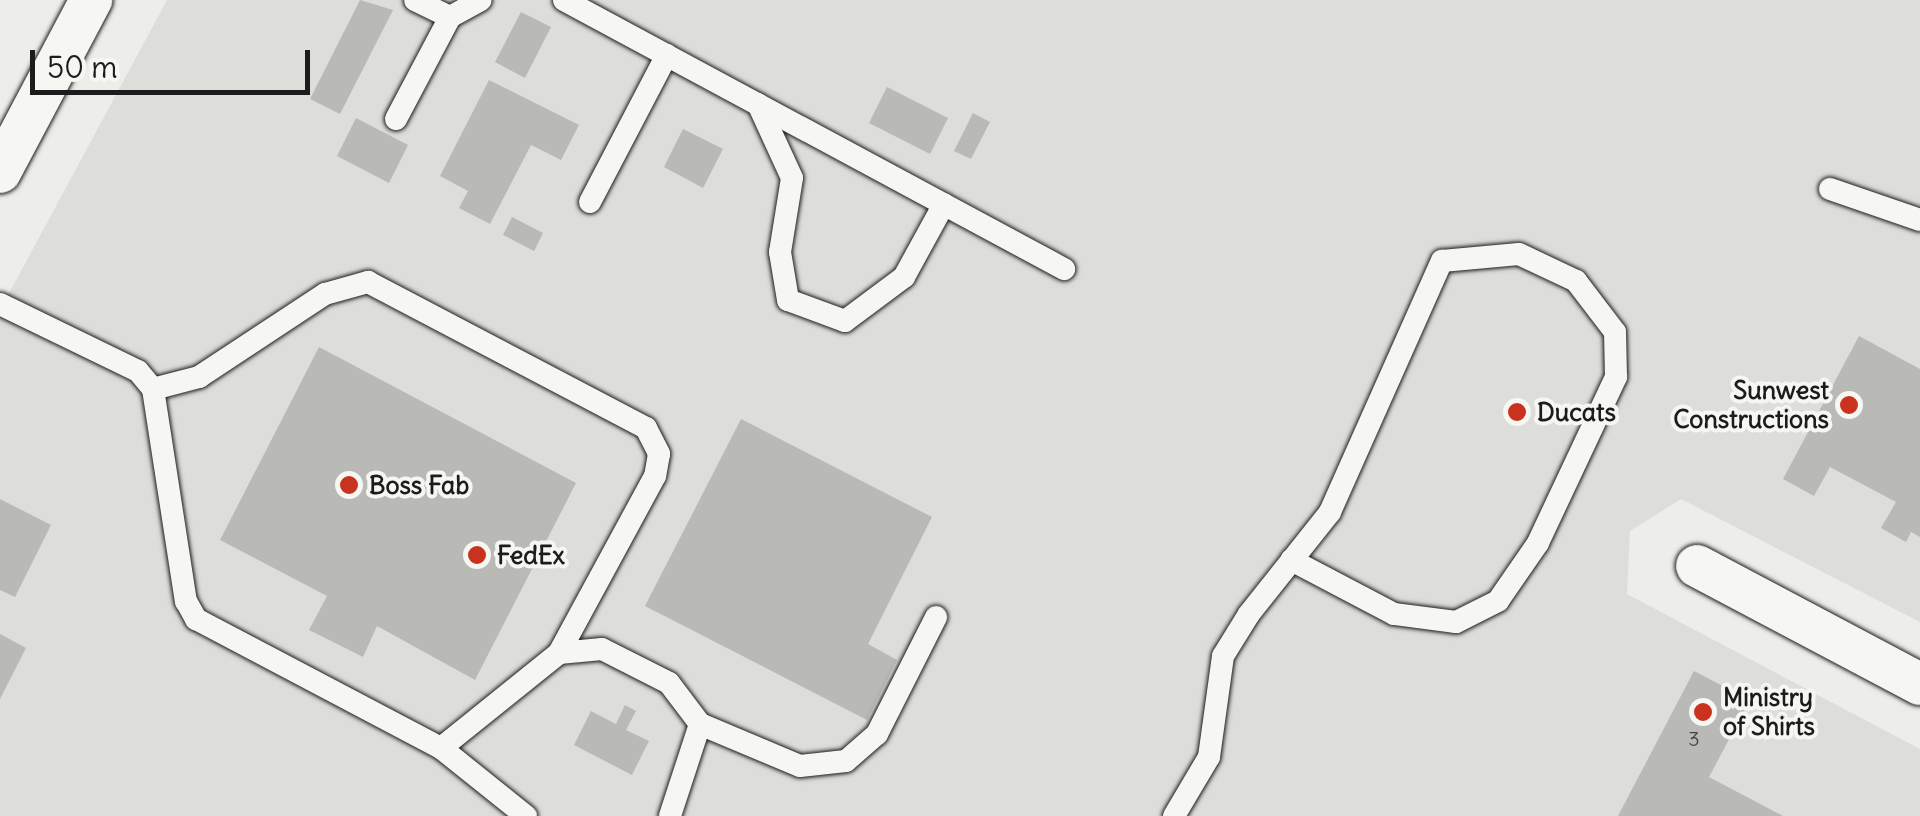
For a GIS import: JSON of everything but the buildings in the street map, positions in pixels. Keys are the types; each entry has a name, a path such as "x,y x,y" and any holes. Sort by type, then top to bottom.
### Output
{"street":[{"path":"0,172 91,0"},
{"path":"1697,566 1920,684"}],"lane":[{"path":"416,0 450,17"},
{"path":"396,119 450,17 481,0"},
{"path":"564,0 1064,268"},
{"path":"590,202 667,56"},
{"path":"758,104 792,178 780,252 788,300 846,321 904,277 944,204"},
{"path":"1830,189 1920,220"},
{"path":"1174,816 1209,757 1223,656 1291,560 1330,512 1442,261 1519,254 1576,280 1615,332 1616,377 1538,543 1498,601 1456,622 1394,614 1291,560"},
{"path":"154,388 199,378 325,294 368,282 646,428 659,454 655,476 559,652 464,738 441,748"},
{"path":"0,304 138,371 154,388 186,602 196,619 441,748 526,816"},
{"path":"559,652 602,649 652,674 700,724 800,766 846,761 877,734 936,617"},
{"path":"670,816 700,724"}],"shaded area":[{"path":"167,0 1920,0 1920,622 1681,499 1630,531 1627,594 1920,749 1920,816 0,816 0,310"}],"place":[{"name":"Sunwest Constructions","path":"1849,405"},
{"name":"Ducats","path":"1517,412"},
{"name":"Boss Fab","path":"349,485"},
{"name":"FedEx","path":"477,555"},
{"name":"Ministry of Shirts","path":"1703,712"}]}
